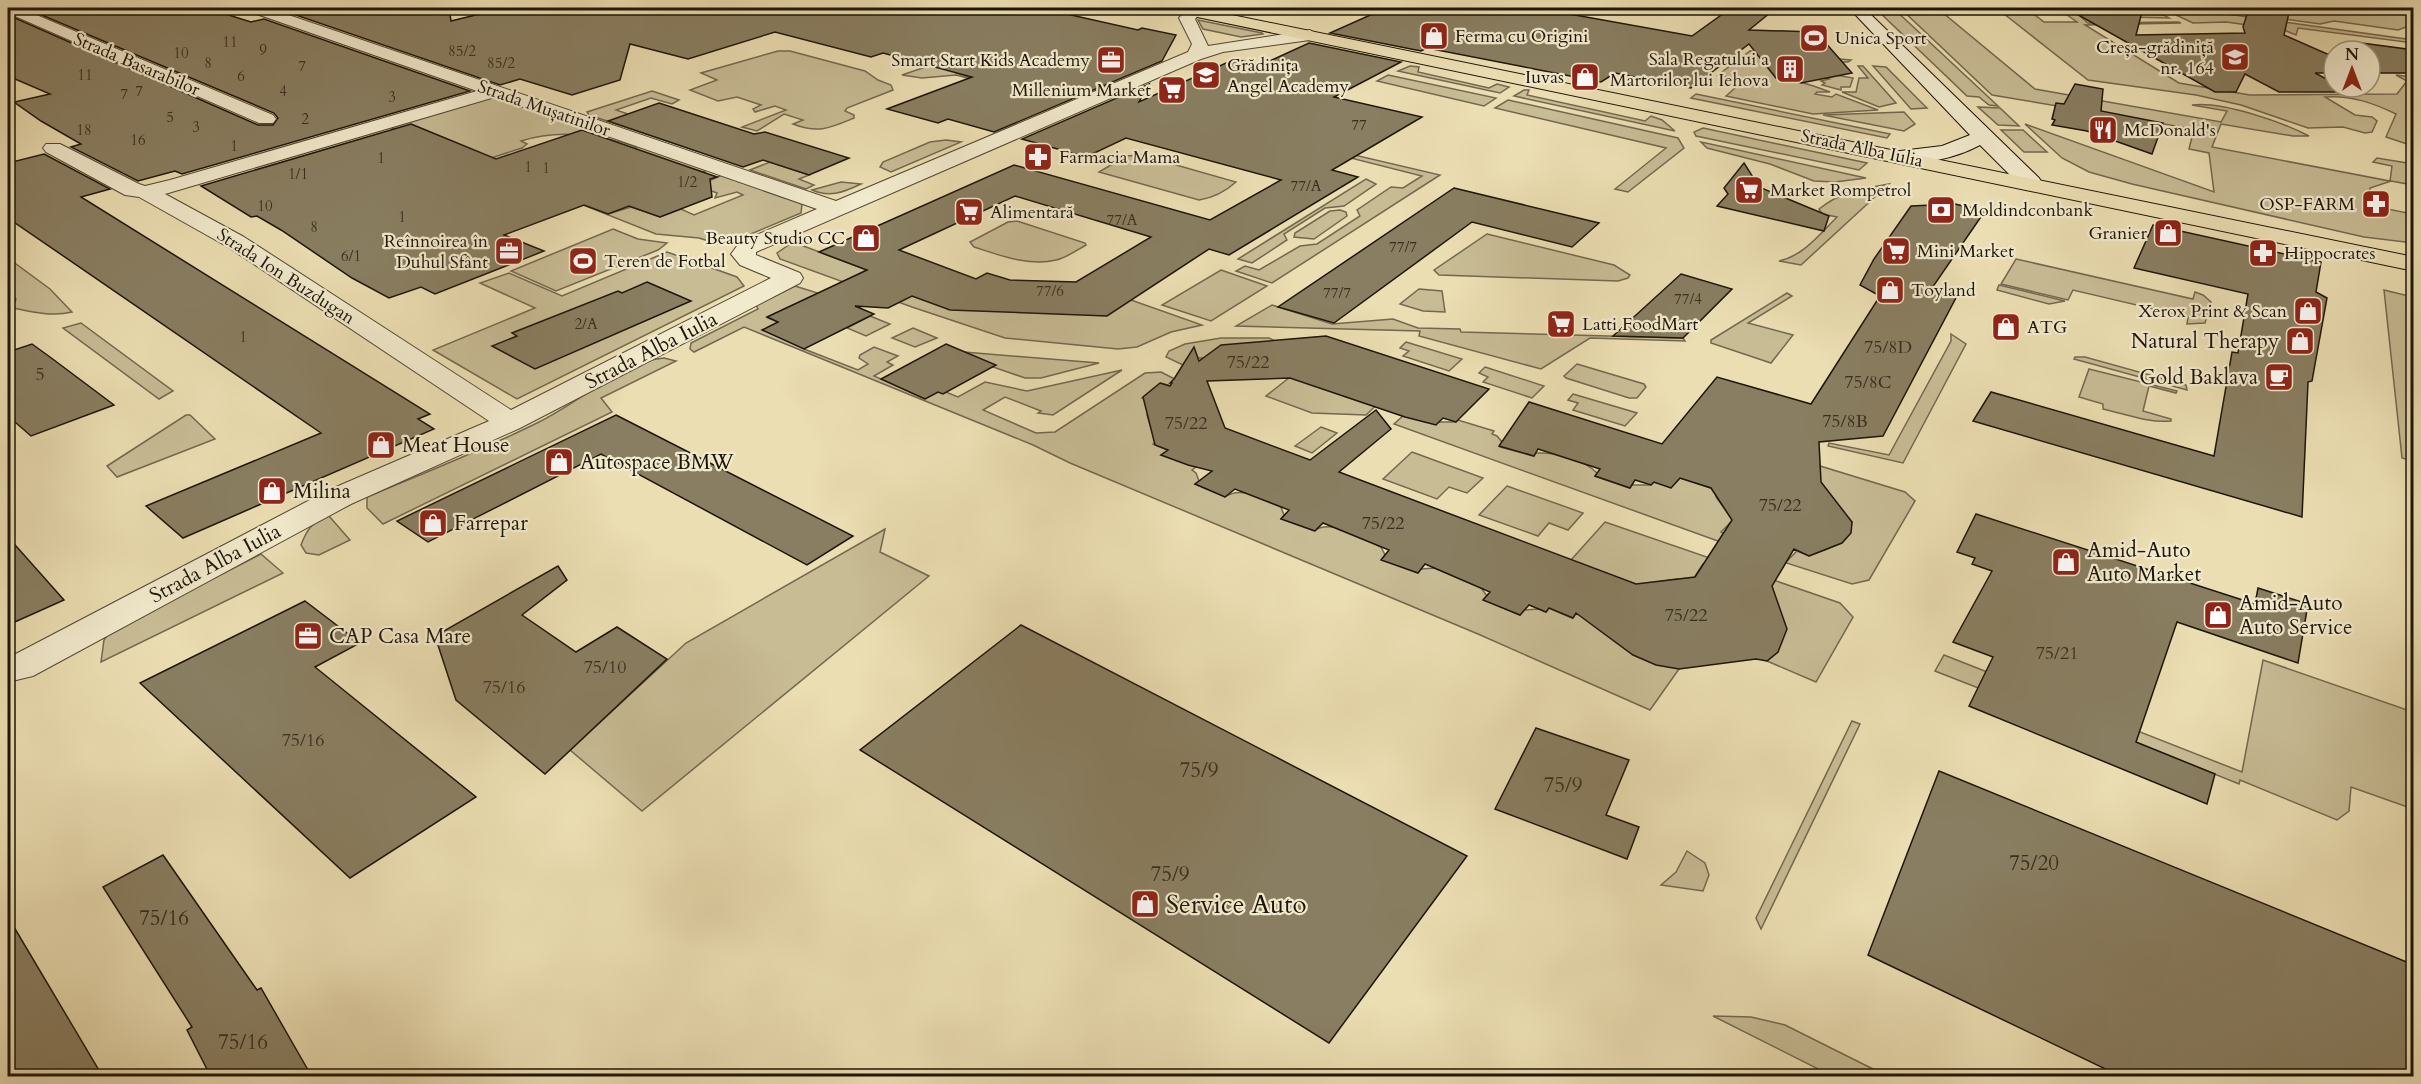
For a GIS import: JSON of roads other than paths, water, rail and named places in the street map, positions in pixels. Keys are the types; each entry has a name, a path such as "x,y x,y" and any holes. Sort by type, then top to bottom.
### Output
{"main road":[{"name":"Strada Alba Iulia","path":"1186,9 2414,264"}],"street":[{"name":"Strada Basarabilor","path":"8,8 266,119"},
{"name":"Strada Mușatinilor","path":"254,8 835,208"},
{"path":"1856,8 2031,183"},
{"name":"Strada Alba Iulia","path":"1186,9 1187,18 1200,44 1195,55"},
{"name":"Strada Alba Iulia","path":"14,668 340,497 510,422 791,278 748,260 743,254 748,247 1195,55 1231,46 1310,35"},
{"path":"145,192 174,186 497,91"},
{"path":"1899,156 1951,152 1965,147 1982,136"},
{"name":"Strada Ion Buzdugan","path":"53,148 134,190 145,192 236,242 510,422"}],"place":[{"name":"Ferma cu Origini","path":"1434,36"},
{"name":"Unica Sport","path":"1814,38"},
{"name":"Creșa-grădiniță nr. 164","path":"2235,57"},
{"name":"Smart Start Kids Academy","path":"1111,60"},
{"name":"Sala Regatului a Martorilor lui Iehova","path":"1790,69"},
{"name":"Grădinița Angel Academy","path":"1206,75"},
{"name":"Iuvas","path":"1585,77"},
{"name":"Millenium Market","path":"1172,90"},
{"name":"McDonald's","path":"2103,130"},
{"name":"Farmacia Mama","path":"1038,157"},
{"name":"Market Rompetrol","path":"1749,190"},
{"name":"OSP-FARM","path":"2376,204"},
{"name":"Moldindconbank","path":"1941,210"},
{"name":"Alimentară","path":"969,212"},
{"name":"Granier","path":"2168,233"},
{"name":"Beauty Studio CC","path":"866,238"},
{"name":"Reînnoirea în Duhul Sfânt","path":"509,251"},
{"name":"Mini Market","path":"1896,251"},
{"name":"Hippocrates","path":"2263,253"},
{"name":"Teren de Fotbal","path":"583,261"},
{"name":"Toyland","path":"1890,290"},
{"name":"Xerox Print & Scan","path":"2308,311"},
{"name":"Latti FoodMart","path":"1561,324"},
{"name":"ATG","path":"2006,327"},
{"name":"Natural Therapy","path":"2300,341"},
{"name":"Gold Baklava","path":"2279,377"},
{"name":"Meat House","path":"381,445"},
{"name":"Autospace BMW","path":"559,462"},
{"name":"Milina","path":"272,491"},
{"name":"Farrepar","path":"433,523"},
{"name":"Amid-Auto Auto Market","path":"2066,562"},
{"name":"Amid-Auto Auto Service","path":"2218,615"},
{"name":"CAP Casa Mare","path":"308,636"},
{"name":"Service Auto","path":"1145,904"}]}
